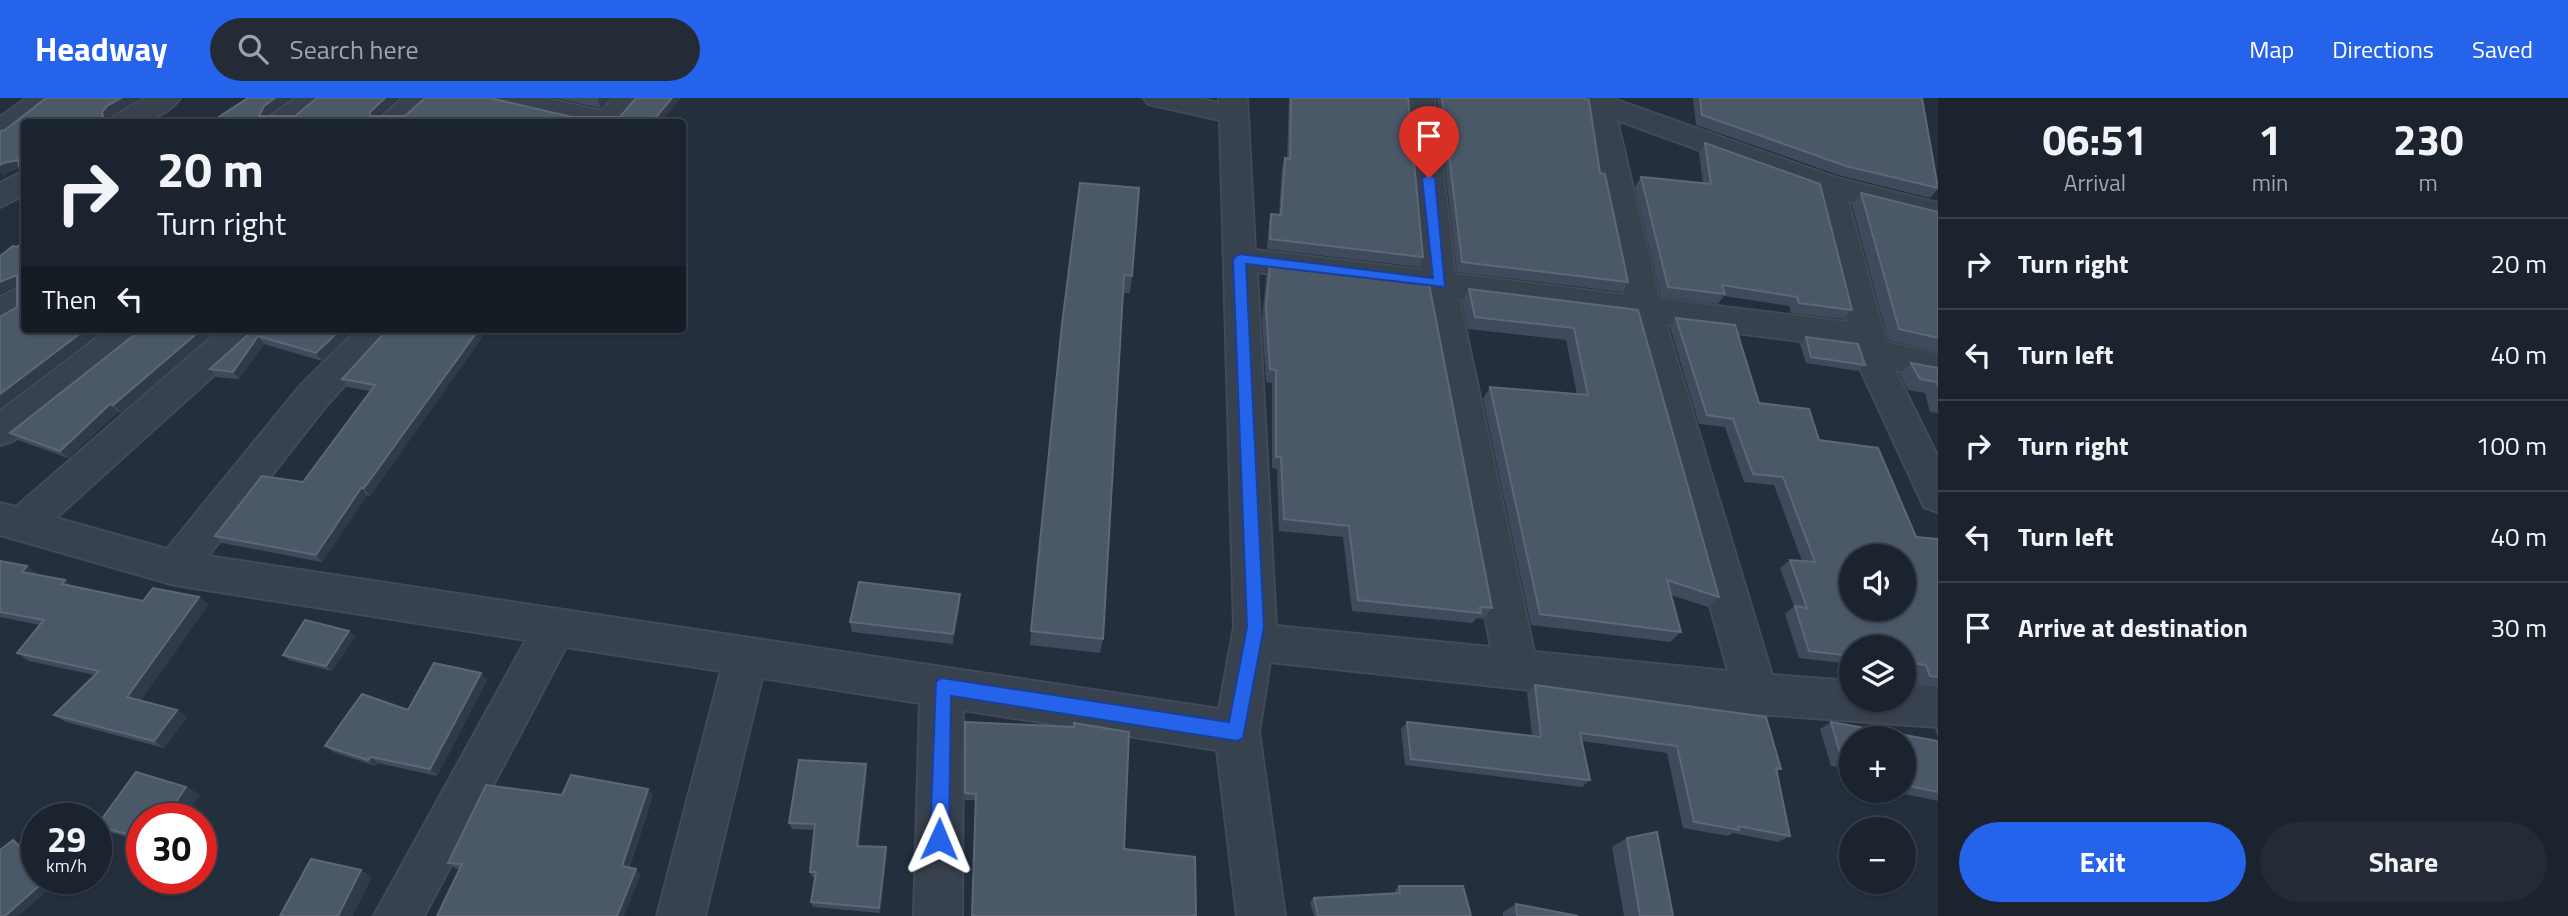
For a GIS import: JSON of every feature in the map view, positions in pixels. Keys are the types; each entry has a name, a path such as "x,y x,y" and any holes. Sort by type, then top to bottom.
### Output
{"street":[{"path":"0,130 46,98"},
{"path":"129,119 166,98"},
{"path":"284,119 315,98"},
{"path":"394,119 420,98"},
{"path":"610,119 629,98"},
{"path":"1158,98 1233,106 1255,627 1237,732 1261,916"},
{"path":"1420,98 1440,284 1517,670"},
{"path":"498,119 517,99 595,119"},
{"path":"1592,101 1829,186 1938,213"},
{"path":"1592,101 1644,309 1756,694"},
{"path":"1829,186 1869,344 1938,496"},
{"path":"1239,259 1644,309 1869,344 1938,367"},
{"path":"0,314 21,299"},
{"path":"0,432 126,333"},
{"path":"11,522 238,333"},
{"path":"175,568 313,396 375,333"},
{"path":"11,522 175,568 1237,732"},
{"path":"398,916 555,627"},
{"path":"1253,642 1756,694 1938,707"},
{"path":"681,916 746,656"},
{"path":"938,916 942,686"}],"building":[{"path":"46,98 121,98 107,106 99,119 21,119 21,170 18,160 0,165 0,131 5,130"},
{"path":"248,98 275,98 264,106 259,116 295,116 317,98 385,98 370,112 370,116 405,116 425,98 490,98 572,117 620,117 636,98 672,98 654,119 216,119"},
{"path":"1291,98 1408,98 1423,257 1270,239 1271,214 1281,215 1285,158 1290,159"},
{"path":"1442,98 1589,100 1600,173 1605,174 1628,282 1462,262"},
{"path":"1700,98 1922,98 1938,188 1846,166 1702,115"},
{"path":"1705,143 1820,184 1852,310 1799,303 1797,297 1722,285 1725,294 1668,287 1641,177 1711,184"},
{"path":"1080,183 1139,188 1132,276 1124,275 1103,639 1031,631 1062,324"},
{"path":"1861,193 1938,212 1938,338 1899,329"},
{"path":"21,244 21,333 81,333 0,394 0,317 17,307 17,275 0,282 0,256 13,246 17,247"},
{"path":"1270,263 1429,284 1492,608 1480,607 1481,613 1358,600 1349,526 1284,519 1281,457 1276,457 1276,370 1270,369 1266,308"},
{"path":"1469,289 1638,310 1719,597 1667,580 1681,632 1540,614 1490,387 1588,395 1574,328 1475,317"},
{"path":"1676,318 1735,325 1759,403 1809,409 1819,440 1878,448 1916,537 1938,539 1938,677 1930,676 1926,665 1916,664 1916,635 1839,635 1839,654 1809,651 1795,606 1807,608 1790,560 1815,562 1783,477 1753,474 1733,419 1707,415"},
{"path":"137,333 197,333 113,405 110,404 60,451 10,433"},
{"path":"250,333 337,333 316,353 258,336 233,372 210,369"},
{"path":"384,333 476,333 364,488 361,488 316,555 215,536 262,476 303,482 375,385 342,379"},
{"path":"1806,337 1858,344 1865,365 1811,357"},
{"path":"1911,363 1938,368 1938,387 1937,382 1920,379"},
{"path":"0,561 27,566 22,572 65,580 62,584 143,601 153,588 199,597 127,697 177,710 154,741 54,715 99,671 17,653 44,620 0,612"},
{"path":"859,582 960,594 953,634 850,622"},
{"path":"305,620 349,631 326,666 283,655"},
{"path":"434,663 481,673 430,769 371,757 368,760 325,746 362,694 408,710"},
{"path":"1535,685 1766,717 1781,769 1776,768 1790,836 1738,826 1739,830 1694,822 1677,746 1580,733 1590,780 1411,759 1407,722 1541,737"},
{"path":"965,722 1074,727 1074,723 1129,732 1124,849 1195,857 1196,916 972,916 976,794 965,793"},
{"path":"1831,722 1854,726 1839,726 1839,750"},
{"path":"1916,737 1938,741 1938,792 1916,787"},
{"path":"799,760 866,764 857,846 886,847 879,908 811,902 816,872 810,872 815,824 789,823"},
{"path":"136,772 186,787 175,803 126,803 126,834 112,830 112,805"},
{"path":"571,775 648,789 622,866 636,869 617,916 437,916 462,864 448,863 486,785 562,795"},
{"path":"1657,832 1673,916 1640,916 1627,838"},
{"path":"13,840 21,848 21,894 30,894 5,916 0,916 0,850"},
{"path":"311,859 361,870 338,916 280,916"},
{"path":"1399,886 1463,886 1471,916 1318,916 1314,898 1400,893"},
{"path":"1516,904 1578,916 1517,916"}],"route":[{"path":"939,839 942,686 1237,732 1255,627 1239,259 1440,284 1429,178"}]}
